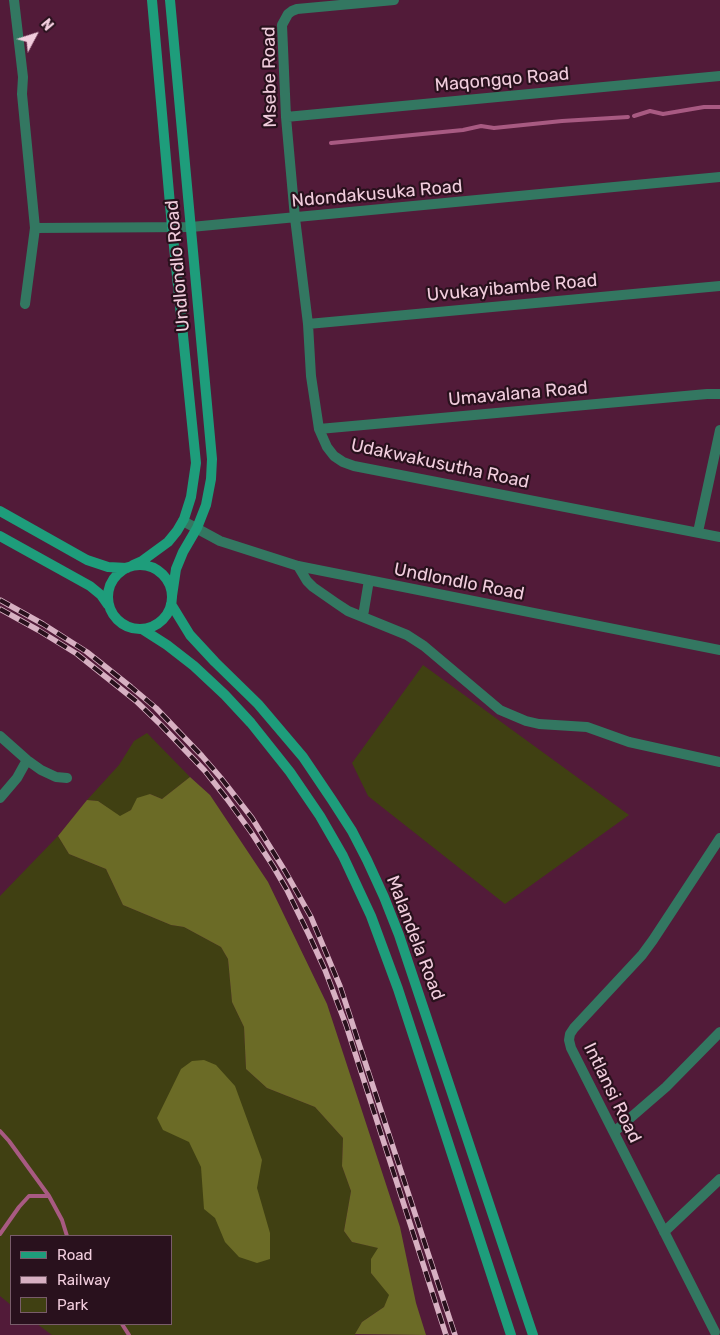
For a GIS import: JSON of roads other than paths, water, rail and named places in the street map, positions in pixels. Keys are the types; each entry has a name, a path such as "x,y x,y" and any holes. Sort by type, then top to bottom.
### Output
{"main road":[{"name":"Undlondlo Road","path":"130,567 142,561 168,542 177,531 183,521 191,497 196,463 172,227 152,0"},
{"name":"Undlondlo Road","path":"170,0 212,459 211,479 206,505 197,528 183,552 176,569 172,600"},
{"path":"0,511 87,560 108,567 147,566 160,572 168,583 172,600 164,618 150,628 134,629 125,626 112,614 109,606 110,584 115,577 130,567"},
{"path":"0,536 90,586 101,595 109,606"},
{"name":"Malandela Road","path":"172,600 190,635 258,704 303,757 352,831 367,860 405,951 533,1335"},
{"name":"Malandela Road","path":"142,629 194,666 251,723 290,772 320,816 343,856 371,916 398,989 512,1335"}],"street":[{"path":"14,0 36,228 25,304"},
{"name":"Msebe Road","path":"295,218 286,116 282,25 288,14 297,9 394,0"},
{"name":"Maqongqo Road","path":"286,116 720,76"},
{"name":"Ndondakusuka Road","path":"36,228 191,227 720,177"},
{"name":"Udakwakusutha Road","path":"295,218 308,324 311,376 319,429 327,447 334,456 354,466 720,537"},
{"name":"Uvukayibambe Road","path":"308,324 720,286"},
{"name":"Umavalana Road","path":"319,429 720,394"},
{"path":"698,532 720,430"},
{"name":"Undlondlo Road","path":"183,521 220,541 298,566 720,650"},
{"path":"298,566 313,587 348,611 407,635 424,646 500,710 526,721 539,724 594,728 629,742 720,762"},
{"path":"363,616 369,580"},
{"path":"0,736 41,770 56,777 67,778"},
{"path":"0,798 17,778 27,760"},
{"name":"Intlansi Road","path":"716,1332 571,1048 569,1040 574,1028 642,955 720,838"},
{"path":"614,1132 666,1087 720,1032"},
{"path":"664,1232 720,1179"}],"waterway":[{"path":"634,116 650,111 663,114 704,107 720,107"},
{"path":"331,143 463,130 481,126 494,128 628,117"},
{"path":"0,1131 49,1196 62,1220 67,1235"},
{"path":"0,1234 29,1196 49,1196"},
{"path":"123,1325 129,1335"}],"railway":[{"path":"0,600 87,652 156,708 221,778 252,818 285,871 311,917 340,986 455,1335"},
{"path":"0,609 77,654 136,701 205,771 251,832 273,866 309,935 346,1025 446,1335"}]}
